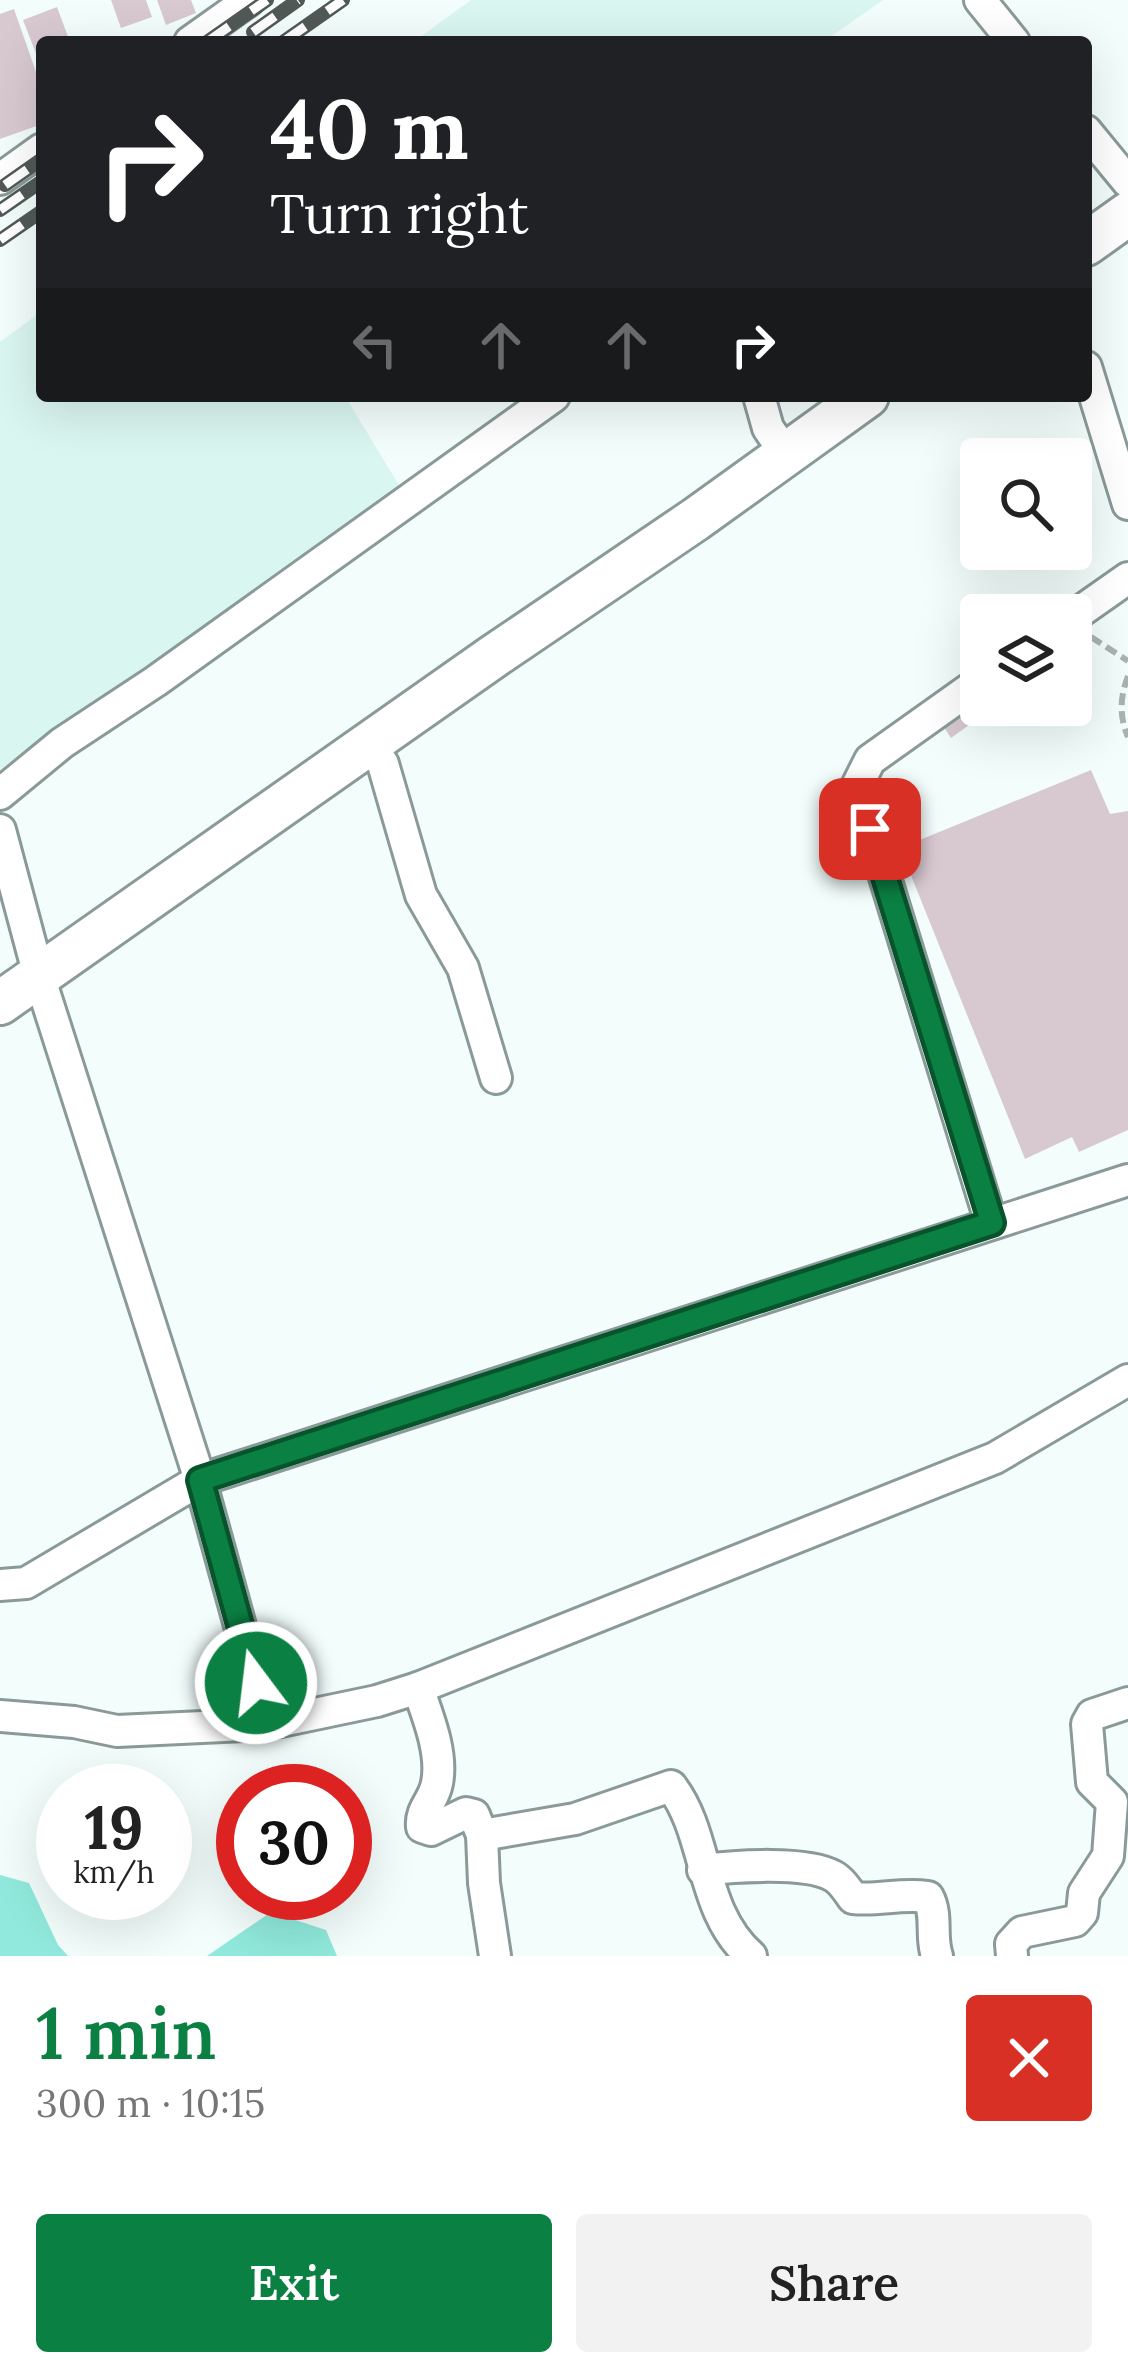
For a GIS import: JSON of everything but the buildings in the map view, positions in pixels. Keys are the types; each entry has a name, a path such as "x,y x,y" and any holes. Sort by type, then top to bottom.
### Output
{"street":[{"path":"198,36 248,0"},
{"path":"980,0 1009,36"},
{"path":"1092,138 1128,182"},
{"path":"0,179 36,152"},
{"path":"1092,240 1128,214"},
{"path":"1092,387 1128,504"},
{"path":"0,794 62,742 156,681 546,402"},
{"path":"761,402 769,428 785,453"},
{"path":"0,1003 858,402"},
{"path":"1092,615 1128,578"},
{"path":"960,696 869,760 856,785 992,1223"},
{"path":"370,743 383,764 421,896 464,968 496,1078"},
{"path":"0,830 39,976 200,1480 267,1724"},
{"path":"0,1585 26,1583 200,1480 1128,1180"},
{"path":"0,1716 117,1731 267,1724 376,1701 995,1458 1128,1379"},
{"path":"418,1688 440,1766 436,1791 421,1814 422,1827 431,1830 466,1813 474,1815 482,1835 495,1956"},
{"path":"1012,1956 1011,1944 1022,1932 1075,1921 1082,1913 1084,1893 1108,1856 1112,1802 1092,1782 1087,1724 1092,1715 1128,1703"},
{"path":"482,1835 575,1819 671,1786 683,1802 712,1894 736,1943 751,1956"},
{"path":"704,1870 802,1868 834,1876 853,1898 904,1893 928,1897 935,1910 933,1942 938,1956"}],"path":[{"path":"1092,636 1128,661"},
{"path":"1128,676 1121,701 1128,737"}],"shaded area":[{"path":"471,0 883,0 832,36 421,36"},
{"path":"36,315 36,402 349,402 402,490 0,773 0,342"}],"green space":[{"path":"0,1875 29,1883 36,1898 36,1920 46,1920 68,1956 0,1956"},
{"path":"259,1920 295,1920 326,1930 337,1956 207,1956"}],"railway":[{"path":"216,36 267,0"},
{"path":"253,32 298,0"},
{"path":"292,36 343,0"},
{"path":"5,185 36,163"},
{"path":"0,210 36,185"},
{"path":"0,240 36,215"}],"route":[{"path":"256,1683 200,1480 992,1223 870,829"}]}
